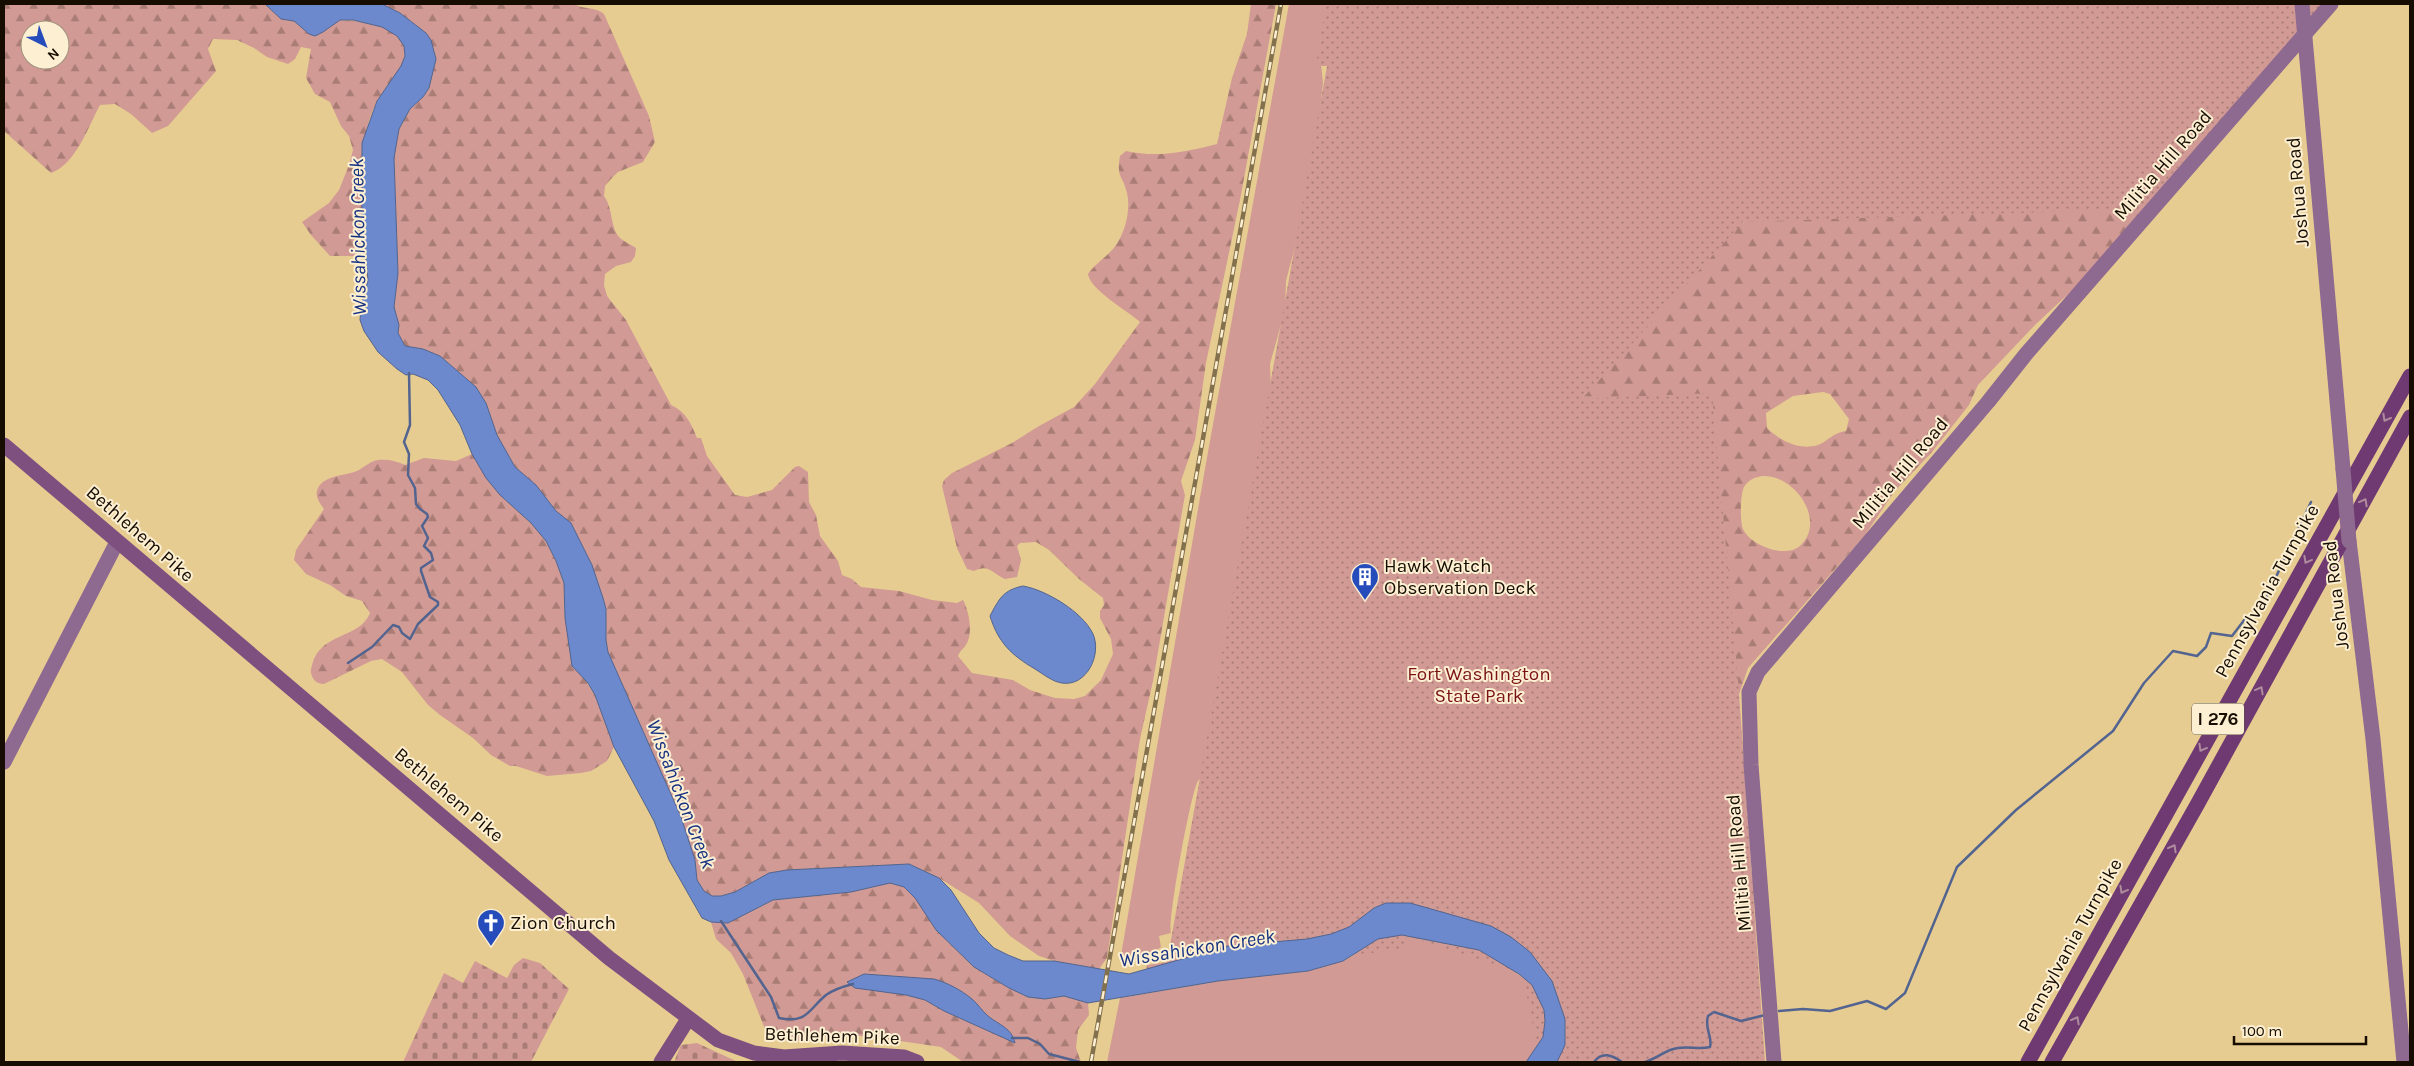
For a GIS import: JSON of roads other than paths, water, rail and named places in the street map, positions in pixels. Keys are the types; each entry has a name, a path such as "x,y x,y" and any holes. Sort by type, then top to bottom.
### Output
{"highway":[{"name":"Pennsylvania Turnpike","path":"2028,1062 2410,376"},
{"name":"I 276","path":"2052,1062 2193,814 2410,417"}],"main road":[{"name":"Bethlehem Pike","path":"4,445 610,958 718,1040 754,1052 784,1057 842,1053 904,1057 917,1062"},
{"path":"661,1062 688,1019"}],"street":[{"name":"Joshua Road","path":"2302,4 2349,541 2373,739 2404,1062"},
{"name":"Militia Hill Road","path":"1774,1062 1751,765 1749,692 1758,672 1988,402 2026,354 2331,4"},
{"path":"4,762 117,542"}],"water":[{"path":"265,4 382,4 400,13 426,33 431,40 436,59 429,88 423,97 410,109 399,129 394,158 398,273 394,307 399,325 398,333 405,346 423,349 440,356 476,387 486,403 497,435 515,467 536,485 556,511 571,523 592,565 603,598 606,609 608,652 681,817 695,860 697,880 704,891 712,896 721,896 735,892 769,873 787,870 909,864 939,878 951,890 979,933 994,948 1008,955 1023,961 1054,961 1129,974 1228,946 1307,939 1331,934 1349,927 1374,908 1386,903 1410,903 1491,926 1511,937 1530,952 1552,981 1565,1019 1565,1045 1557,1062 1526,1062 1543,1037 1545,1021 1544,1010 1532,985 1519,974 1479,950 1402,935 1378,939 1343,961 1308,971 1218,981 1088,1003 1064,996 1045,999 1028,997 974,967 936,930 915,898 904,887 890,883 851,892 773,900 728,923 711,922 702,918 669,860 654,821 614,747 595,695 588,683 572,666 565,618 564,583 546,541 531,523 500,495 486,478 472,454 460,425 438,390 428,380 413,374 406,375 378,352 364,331 360,320 361,306 368,280 362,218 362,143 377,101 401,66 405,56 404,46 397,36 382,27 353,20 340,20 315,36 309,34 294,21 281,19"},
{"path":"1023,586 1042,592 1063,603 1081,618 1093,634 1095,642 1094,659 1085,675 1079,680 1071,683 1062,683 1048,678 1012,653 1001,641 990,616 1002,596 1011,590"},
{"path":"864,974 934,979 949,985 968,996 988,1016 1005,1027 1015,1043 944,1011 925,1000 906,995 855,988 847,982"}],"waterway":[{"path":"348,663 372,647 393,625 399,627 402,633 410,639 418,624 438,605 438,602 430,597 421,571 421,568 433,560 431,553 424,546 428,538 422,526 428,517 416,504 415,488 408,475 409,454 404,442 410,425 409,373"},
{"path":"1779,1011 1803,1009 1830,1011 1867,1001 1886,1009 1905,993 1957,867 2016,810 2113,731 2144,683 2173,651 2197,656 2206,647 2211,633 2232,636 2245,619 2261,609 2311,502"},
{"path":"721,921 771,997 779,1018 796,1019 801,1017 832,991 853,984"},
{"path":"1645,1062 1674,1049 1710,1047 1707,1021 1708,1016 1714,1012 1741,1021 1765,1015"},
{"path":"1012,1038 1028,1038 1040,1044 1049,1054 1080,1062"},
{"path":"1594,1062 1604,1055 1622,1062"}],"railway":[{"path":"1091,1062 1281,4"}],"place":[{"name":"Hawk Watch Observation Deck","path":"1365,601"},
{"name":"Zion Church","path":"491,947"}],"water label":[{"name":"Wissahickon Creek","path":"358,237"},
{"name":"Wissahickon Creek","path":"681,794"},
{"name":"Wissahickon Creek","path":"1197,948"}],"park label":[{"name":"Fort Washington State Park","path":"1479,685"}]}
